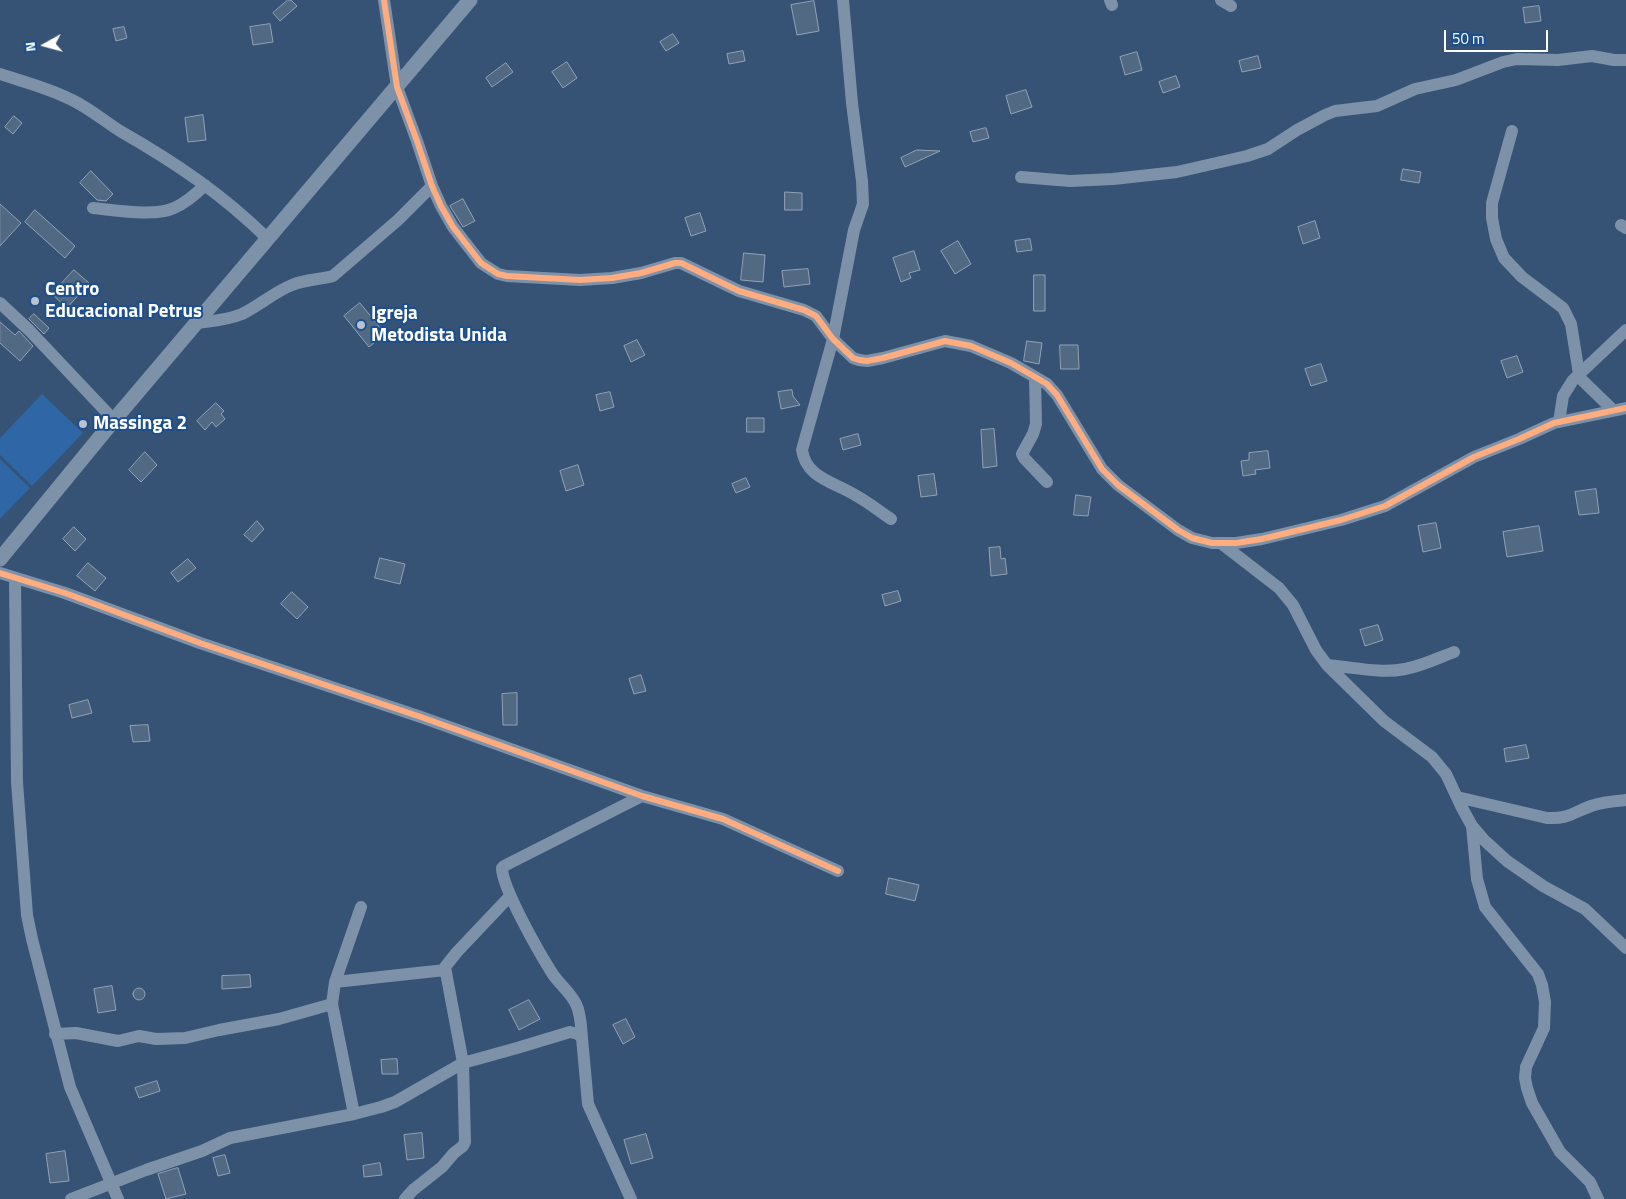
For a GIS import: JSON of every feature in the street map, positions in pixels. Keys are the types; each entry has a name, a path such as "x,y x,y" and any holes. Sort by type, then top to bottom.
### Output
{"street":[{"path":"384,0 397,87 432,186 453,227 481,263 498,274 507,276 580,280 612,278 641,273 674,263 682,263 739,291 804,310 816,316 834,339 853,358 867,361 945,341 988,352 1046,384 1057,396 1102,469 1118,485 1178,530 1192,538 1222,544 1262,539 1341,520 1385,506 1474,457 1559,422 1626,408"},
{"path":"0,559 114,420 470,0"},
{"path":"843,0 863,200 848,258 842,302 834,339 802,450 803,458 813,472 823,480 855,494 891,519"},
{"path":"1021,177 1070,181 1114,179 1177,172 1247,156 1268,149 1297,130 1335,111 1377,106 1415,89 1471,76 1503,62 1517,59 1558,60 1592,56 1626,60"},
{"path":"0,74 74,100 157,152 205,185 242,214 268,240"},
{"path":"1512,131 1492,203 1492,218 1496,239 1504,258 1522,277 1563,308 1572,324 1580,379 1613,410"},
{"path":"93,208 160,212 173,209 187,201 205,185"},
{"path":"197,323 233,317 244,313 276,292 293,284 312,278 333,276 398,220 432,186"},
{"path":"0,304 29,330 114,420"},
{"path":"1559,422 1564,396 1573,380 1626,330"},
{"path":"1035,377 1036,424 1034,434 1022,454 1047,482"},
{"path":"1222,544 1279,588 1292,606 1316,650 1327,665 1384,720 1432,757 1446,774 1472,826 1484,840 1506,860 1543,886 1585,910 1626,948"},
{"path":"0,573 65,594 200,643 421,717 642,796 723,820 838,871"},
{"path":"15,578 17,782 27,915 70,1087 118,1199"},
{"path":"1327,665 1376,670 1404,670 1454,652"},
{"path":"631,1199 588,1104 582,1038 576,1006 552,973 510,896 502,874 502,868 642,796"},
{"path":"1457,797 1547,818 1560,819 1592,806 1626,800"},
{"path":"1472,826 1478,878 1485,907 1538,974 1542,985 1545,1002 1544,1028 1526,1067 1525,1078 1532,1103 1560,1152 1590,1182 1598,1199"},
{"path":"405,1199 442,1166 464,1144 465,1140 463,1063 444,970 446,964 510,896"},
{"path":"354,1114 332,1004 335,982 361,907"},
{"path":"335,982 444,970"},
{"path":"56,1034 76,1033 118,1041 139,1036 156,1039 185,1038 279,1018 332,1004"},
{"path":"71,1199 202,1151 230,1138 354,1114 395,1102 463,1063 570,1032 578,1034 582,1038"}],"shaded area":[{"path":"42,394 83,433 32,486 0,455 0,438"},
{"path":"0,459 30,488 0,519"}],"building":[{"path":"288,0 291,0 297,6 280,21 273,13"},
{"path":"814,1 819,31 797,35 791,5"},
{"path":"1539,6 1541,21 1525,23 1523,8"},
{"path":"270,24 273,42 253,45 250,27"},
{"path":"124,27 127,38 116,41 113,29"},
{"path":"673,34 679,43 666,51 660,42"},
{"path":"743,51 745,61 729,64 727,54"},
{"path":"1137,52 1142,70 1125,75 1120,57"},
{"path":"1258,56 1261,68 1242,72 1239,61"},
{"path":"567,62 577,78 563,88 552,72"},
{"path":"506,63 513,72 492,87 486,78"},
{"path":"1176,76 1180,87 1163,93 1159,82"},
{"path":"1026,90 1032,107 1011,114 1006,96"},
{"path":"203,115 206,140 188,142 185,118"},
{"path":"14,116 22,123 13,134 5,127"},
{"path":"986,128 989,138 973,142 970,132"},
{"path":"917,150 940,151 905,167 901,158"},
{"path":"1403,169 1421,172 1419,183 1401,180"},
{"path":"91,171 113,194 106,201 97,200 80,183"},
{"path":"785,192 802,193 802,210 785,210"},
{"path":"463,199 475,221 463,227 450,206"},
{"path":"0,204 21,223 0,246"},
{"path":"35,210 75,246 65,258 25,222"},
{"path":"700,213 706,231 691,236 685,218"},
{"path":"1315,221 1320,238 1303,244 1298,227"},
{"path":"1030,239 1032,250 1017,252 1015,241"},
{"path":"958,241 971,264 955,274 941,251"},
{"path":"914,251 920,270 909,273 911,278 901,282 893,258"},
{"path":"744,253 765,255 763,282 741,280"},
{"path":"808,269 810,284 784,287 782,271"},
{"path":"74,270 89,283 67,308 52,294"},
{"path":"1034,275 1045,275 1045,311 1034,311"},
{"path":"360,303 385,334 369,347 344,316"},
{"path":"34,314 49,328 44,334 29,319"},
{"path":"0,322 15,335 19,331 33,346 20,361 0,343"},
{"path":"637,340 645,355 631,362 624,346"},
{"path":"1027,341 1042,343 1039,364 1024,361"},
{"path":"1060,345 1078,345 1079,369 1061,369"},
{"path":"1517,356 1523,372 1507,378 1501,361"},
{"path":"1321,364 1327,381 1311,386 1305,369"},
{"path":"792,390 793,396 800,405 781,409 778,392"},
{"path":"610,392 614,407 600,411 596,395"},
{"path":"216,403 224,411 221,414 225,419 216,427 212,422 205,430 197,421"},
{"path":"747,418 764,418 764,432 747,432"},
{"path":"994,429 997,466 983,468 981,430"},
{"path":"858,434 861,445 843,450 840,439"},
{"path":"1268,451 1270,468 1255,470 1256,474 1243,476 1241,461 1249,460 1249,453"},
{"path":"145,452 157,465 141,482 129,470"},
{"path":"578,465 584,485 566,491 560,471"},
{"path":"934,474 937,495 921,497 918,476"},
{"path":"746,478 750,487 736,493 732,484"},
{"path":"1596,489 1599,513 1579,515 1575,492"},
{"path":"1076,495 1091,497 1088,516 1074,515"},
{"path":"257,521 264,529 252,542 244,535"},
{"path":"1436,523 1441,548 1423,552 1418,526"},
{"path":"1539,526 1543,551 1507,557 1503,532"},
{"path":"74,527 86,539 75,551 63,539"},
{"path":"1000,547 1001,559 1005,558 1007,574 991,576 989,548"},
{"path":"380,558 405,564 400,584 375,578"},
{"path":"188,559 196,568 178,582 171,573"},
{"path":"88,563 106,578 95,591 77,576"},
{"path":"898,591 901,601 885,606 882,595"},
{"path":"292,592 308,607 297,619 281,604"},
{"path":"1378,625 1383,640 1365,646 1360,630"},
{"path":"641,675 646,691 634,694 629,679"},
{"path":"517,693 517,725 503,725 502,694"},
{"path":"88,700 92,713 72,718 69,705"},
{"path":"148,725 150,741 133,742 130,726"},
{"path":"1526,745 1529,758 1506,762 1504,749"},
{"path":"889,878 919,885 915,901 886,894"},
{"path":"250,975 251,987 222,989 222,976"},
{"path":"112,986 116,1010 98,1013 94,989"},
{"path":"141,988 144,989 144,999 137,1000 134,999 133,992 134,989"},
{"path":"529,1000 540,1019 519,1030 509,1010"},
{"path":"626,1019 635,1037 623,1044 613,1025"},
{"path":"397,1059 398,1074 382,1074 381,1060"},
{"path":"157,1081 160,1091 139,1098 135,1088"},
{"path":"422,1133 424,1158 407,1160 404,1135"},
{"path":"646,1134 653,1158 631,1164 624,1140"},
{"path":"65,1151 69,1181 50,1183 46,1154"},
{"path":"225,1155 230,1173 218,1176 213,1158"},
{"path":"380,1163 382,1175 364,1177 363,1166"},
{"path":"178,1168 186,1194 166,1199 158,1174"}],"cycle path":[{"path":"384,0 397,87 432,186 453,227 481,263 498,274 507,276 580,280 612,278 681,263 739,291 804,310 816,316 833,339 853,358 859,360 867,361 883,358 945,341 971,346 1011,363 1047,384 1057,395 1102,469 1118,485 1178,530 1192,538 1212,543 1236,543 1262,539 1341,520 1385,506 1474,457 1554,423 1626,408"},
{"path":"0,573 65,593 200,643 421,717 642,796 723,819 838,871"}],"place":[{"name":"Centro Educacional Petrus","path":"35,301"},
{"name":"Igreja Metodista Unida","path":"361,325"},
{"name":"Massinga 2","path":"83,424"}]}
